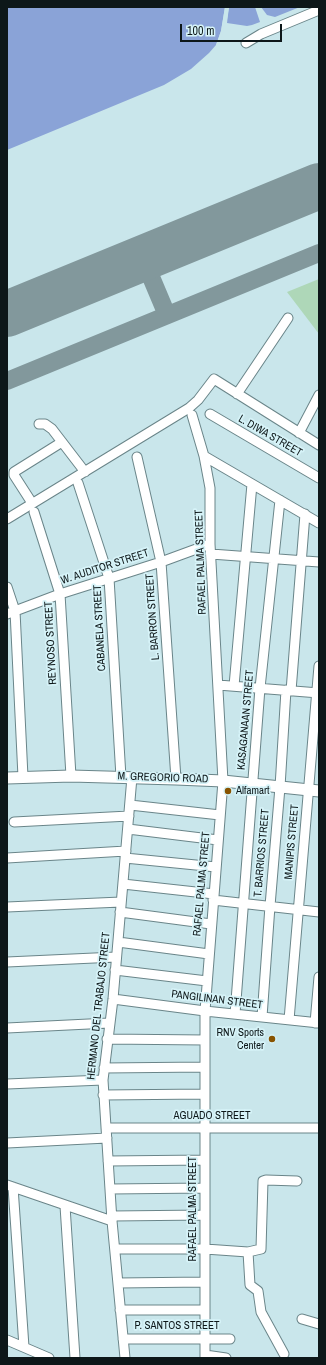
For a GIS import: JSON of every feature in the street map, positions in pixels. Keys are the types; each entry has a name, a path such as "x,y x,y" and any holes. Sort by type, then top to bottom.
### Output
{"main road":[{"name":"M. GREGORIO ROAD","path":"7,778 71,776 176,778 314,790"}],"street":[{"path":"246,43 262,34 319,10"},
{"path":"237,394 288,318"},
{"path":"7,519 33,508 85,472 189,408 198,400 214,379 319,445"},
{"path":"299,433 319,396"},
{"name":"L. DIWA STREET","path":"210,414 319,478"},
{"name":"RAFAEL PALMA STREET","path":"192,415 204,456 210,493 210,544 223,781 206,981 205,1011 205,1356"},
{"path":"39,424 49,426 85,472"},
{"name":"REYNOSO STREET","path":"62,442 14,472 14,475 33,508 60,594 71,776"},
{"path":"204,456 319,523"},
{"name":"L. BARRON STREET","path":"137,457 161,562 176,778"},
{"name":"CABANELA STREET","path":"78,483 109,578 121,777"},
{"path":"234,686 252,484"},
{"name":"KASAGANAAN STREET","path":"234,1014 260,688 280,500"},
{"name":"T. BARRIOS STREET","path":"262,1017 288,690 305,514"},
{"name":"W. AUDITOR STREET","path":"11,613 60,594 161,562 210,544"},
{"path":"211,554 319,562"},
{"path":"7,587 11,613 23,777"},
{"name":"MANIPIS STREET","path":"289,1020 299,910 314,790 319,666"},
{"path":"218,685 318,693"},
{"name":"HERMANO DEL TRABAJO STREET","path":"125,1358 112,1219 103,1080 113,999 132,777"},
{"path":"130,805 220,815"},
{"path":"14,822 129,816"},
{"path":"128,830 218,840"},
{"path":"7,858 126,854 216,866"},
{"path":"123,884 213,897 243,903 319,912"},
{"path":"7,907 121,907 211,924"},
{"path":"118,942 209,954"},
{"path":"7,962 116,957"},
{"path":"115,970 206,981"},
{"path":"317,1023 319,977"},
{"name":"PANGILINAN STREET","path":"113,999 317,1023"},
{"path":"7,1028 109,1023"},
{"path":"107,1039 205,1040"},
{"path":"104,1068 205,1067"},
{"path":"7,1084 103,1080"},
{"path":"103,1095 205,1094"},
{"name":"AGUADO STREET","path":"7,1142 106,1133 205,1128 319,1128"},
{"path":"108,1162 205,1160"},
{"path":"115,1249 205,1249 248,1252 261,1249 263,1181 298,1181"},
{"path":"24,1347 10,1186 65,1206 112,1219 205,1215"},
{"path":"110,1188 205,1188"},
{"path":"65,1206 75,1358"},
{"path":"248,1252 250,1285 258,1291 261,1312 284,1354"},
{"path":"118,1283 205,1282"},
{"path":"120,1310 205,1310"},
{"path":"302,1319 319,1324"},
{"name":"P. SANTOS STREET","path":"123,1339 230,1339"},
{"path":"7,1340 49,1358"},
{"path":"205,1356 226,1358"}],"green space":[{"path":"319,279 319,334 287,292"}],"water":[{"path":"7,7 225,7 221,31 216,45 191,69 164,85 7,150"},
{"path":"229,7 255,7 260,22 247,26 227,23"},
{"path":"261,7 300,7 275,17 267,15"}],"pier":[{"path":"225,7 229,7 226,25 225,24 219,44 216,45 221,31"}],"taxiway":[{"path":"7,381 319,253"},
{"path":"143,258 167,315"}],"runway":[{"path":"7,314 319,186"}],"place":[{"name":"Alfamart","path":"228,791"},
{"name":"RNV Sports Center","path":"272,1039"}]}
